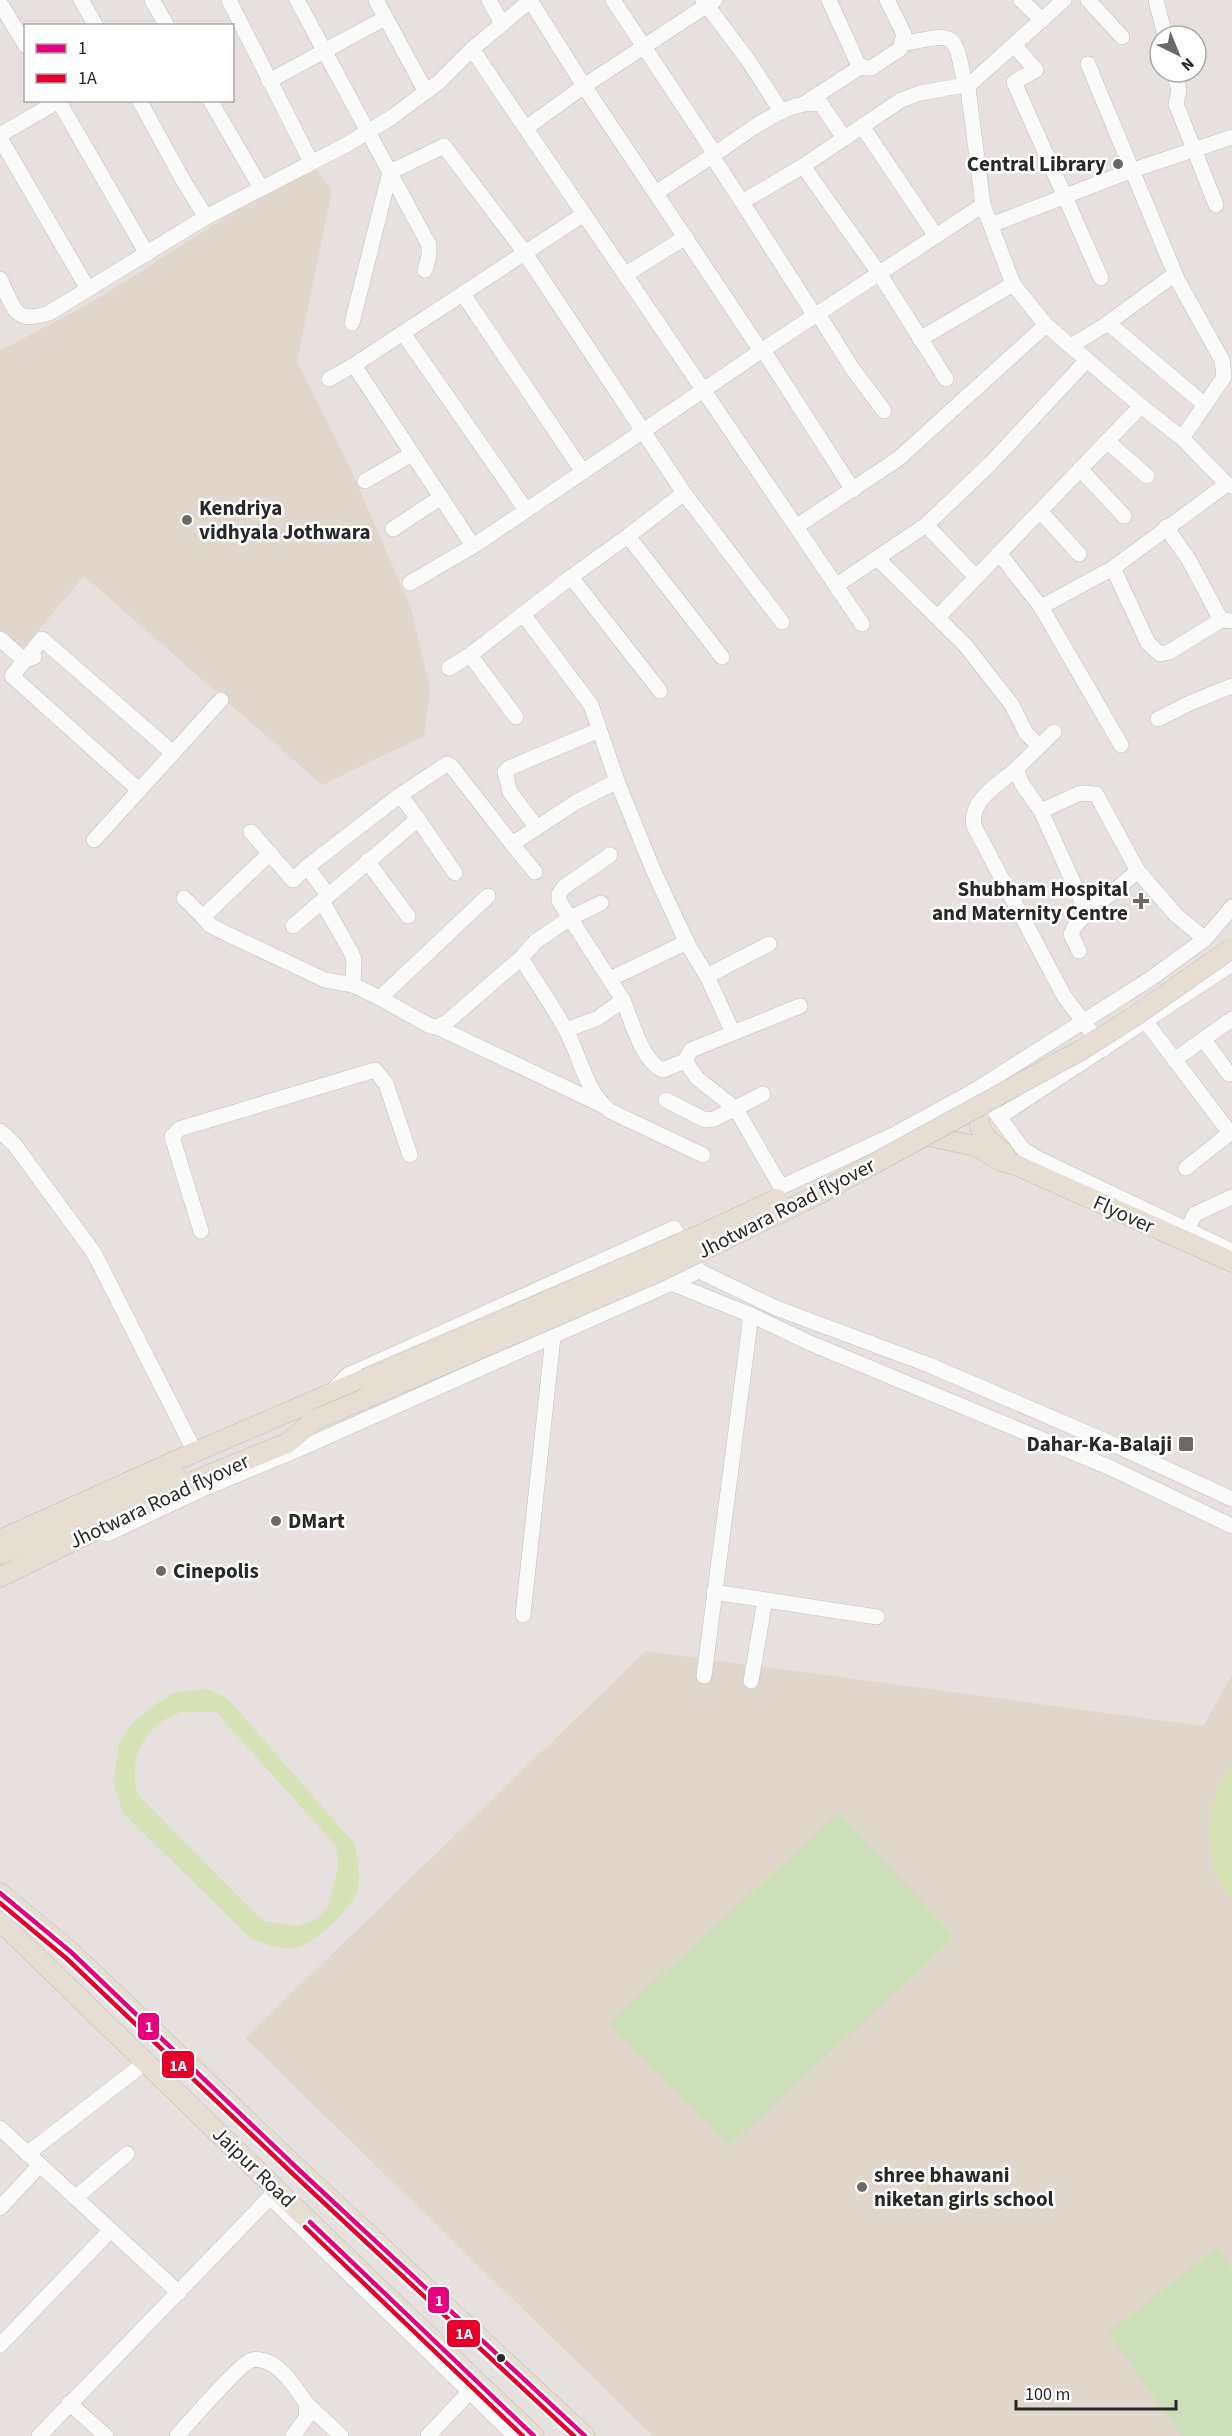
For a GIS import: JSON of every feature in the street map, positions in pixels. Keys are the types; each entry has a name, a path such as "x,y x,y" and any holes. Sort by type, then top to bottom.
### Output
{"main road":[{"name":"Jhotwara Road flyover","path":"0,1540 195,1452 700,1235 857,1162 1068,1047 1125,1013 1232,938"},
{"name":"Jhotwara Road flyover","path":"0,1554 212,1459 315,1420 658,1272 815,1196 928,1136 978,1098 1083,1049 1135,1016 1232,948"},
{"name":"Flyover","path":"978,1098 977,1120 980,1131 1016,1165"},
{"name":"Flyover","path":"928,1136 975,1146 1001,1161 1016,1165 1232,1262"},
{"name":"Jhotwara Road flyover","path":"1,1579 194,1481 287,1443 315,1420"},
{"path":"0,1893 71,1952 298,2169 585,2436"},
{"name":"Jaipur Road","path":"0,1921 146,2062 274,2193 474,2387 534,2436"}],"street":[{"path":"81,0 95,24"},
{"path":"152,0 165,24"},
{"path":"228,0 311,162"},
{"path":"297,0 323,53 429,245 425,270"},
{"path":"376,0 426,92"},
{"path":"489,0 502,24"},
{"path":"0,279 16,311 25,318 49,313 206,217 392,117 426,92 530,0 584,86 657,192 853,490"},
{"path":"613,0 742,202 852,368 884,411"},
{"path":"829,0 858,64 871,68 900,49 902,44 904,34 887,0"},
{"path":"1021,0 1042,20"},
{"path":"742,202 803,166 901,100 920,93 968,84 1064,0"},
{"path":"1088,0 1122,36"},
{"path":"1156,0 1162,24"},
{"path":"526,128 708,2 781,111"},
{"path":"0,3 24,43"},
{"path":"269,81 385,18"},
{"path":"902,44 940,36 954,42 968,84 983,205 1013,284 1046,325 1182,438 1230,485 1166,527 1113,568 1041,607"},
{"path":"1014,45 1035,70 1014,82 1101,278"},
{"path":"472,49 862,624"},
{"path":"1088,64 1130,171 1175,274 1224,367 1224,377 1182,438"},
{"path":"657,192 781,111 805,103 862,66"},
{"path":"1177,84 1179,90 1176,104 1216,206"},
{"path":"57,102 0,136 88,289"},
{"path":"60,102 147,254"},
{"path":"140,102 183,182 206,217"},
{"path":"211,102 261,188"},
{"path":"805,103 821,104 844,138"},
{"path":"862,126 936,236"},
{"path":"991,225 1130,171 1232,137"},
{"path":"390,172 444,146 525,253 684,493 782,622"},
{"path":"803,166 879,273 946,379"},
{"path":"352,323 390,172"},
{"path":"410,583 473,546 705,391 762,350 983,205"},
{"path":"329,379 354,365 584,214"},
{"path":"626,274 686,237"},
{"path":"1071,346 1108,323 1175,274"},
{"path":"920,339 1013,284"},
{"path":"463,294 583,472"},
{"path":"1108,323 1205,405"},
{"path":"797,526 898,459 1046,325"},
{"path":"403,333 526,510"},
{"path":"837,585 926,525 990,464 1087,360"},
{"path":"354,365 473,546"},
{"path":"938,617 1141,406"},
{"path":"1107,441 1147,476"},
{"path":"365,482 412,454"},
{"path":"1080,470 1124,516"},
{"path":"450,668 684,493"},
{"path":"393,529 441,497"},
{"path":"1040,511 1079,554"},
{"path":"926,525 976,577"},
{"path":"1113,568 1148,643 1160,654 1169,652 1226,620 1166,527"},
{"path":"628,536 722,657"},
{"path":"999,554 1041,607 1121,745"},
{"path":"877,558 965,645 1012,705 1026,733 1039,746"},
{"path":"571,577 660,690"},
{"path":"523,614 591,705 617,781 654,872 733,1033"},
{"path":"0,639 24,660"},
{"path":"139,790 12,676 42,639 173,753"},
{"path":"470,655 516,717"},
{"path":"1158,719 1232,686"},
{"path":"94,840 221,700"},
{"path":"537,828 510,792 505,772 508,768 599,730"},
{"path":"1054,732 976,804 972,815 974,826 1064,996 1104,1049"},
{"path":"251,832 293,880 400,795 447,764 452,767 535,872"},
{"path":"1016,769 1022,784 1041,811 1087,913"},
{"path":"512,844 576,802 617,781"},
{"path":"1041,811 1080,794 1096,794 1138,871 1176,915 1205,939"},
{"path":"400,795 455,873"},
{"path":"293,926 418,819"},
{"path":"203,917 270,854"},
{"path":"610,855 564,887 559,894 559,901 623,1000 648,1058 655,1067 663,1070 685,1061 691,1050 800,1006"},
{"path":"367,861 408,916"},
{"path":"307,867 325,898 354,960 353,985"},
{"path":"1079,951 1071,934 1075,926 1087,913 1138,871"},
{"path":"380,998 488,896"},
{"path":"184,898 210,925 221,931 326,980 353,985 430,1026 437,1027 603,1105"},
{"path":"437,1027 447,1022 521,958 535,942 570,918 601,903"},
{"path":"685,1061 697,1078 736,1109 781,1187 978,1098 1205,939 1232,907"},
{"path":"610,979 687,942"},
{"path":"707,976 769,944"},
{"path":"521,958 566,1030 594,1093 603,1105 610,1111 703,1155"},
{"path":"999,1117 1232,964"},
{"path":"566,1030 598,1018 623,1000"},
{"path":"1174,1059 1232,1019"},
{"path":"1146,1022 1231,1132 1186,1168"},
{"path":"1204,1040 1229,1074"},
{"path":"201,1231 172,1137 179,1130 375,1070 386,1084 410,1155"},
{"path":"666,1100 705,1120 714,1119 763,1094"},
{"path":"978,1098 999,1117 1023,1149 1037,1158 1232,1251"},
{"path":"0,1131 14,1144 94,1253 195,1452"},
{"path":"1187,1230 1195,1214 1232,1197"},
{"path":"329,1395 348,1375 674,1228 699,1271 776,1308 929,1365 1115,1445 1232,1499"},
{"path":"1,1579 699,1271"},
{"path":"670,1284 751,1315 1111,1468 1232,1526"},
{"path":"770,1324 776,1308"},
{"path":"704,1676 751,1315"},
{"path":"523,1615 553,1336"},
{"path":"714,1592 877,1617"},
{"path":"751,1681 765,1600"},
{"path":"27,2154 146,2062"},
{"path":"0,2128 179,2294"},
{"path":"75,2198 127,2154"},
{"path":"0,2208 40,2165"},
{"path":"39,2436 69,2403 179,2294 274,2193"},
{"path":"0,2345 110,2231"},
{"path":"177,2436 251,2360 262,2360 272,2365 291,2381 307,2404 341,2436"},
{"path":"428,2436 474,2387 515,2436"},
{"path":"69,2403 106,2436"},
{"path":"293,2436 306,2418 307,2404"}],"shaded area":[{"name":"Kendriya vidhyala Jothwara","path":"311,162 332,190 297,361 349,465 411,608 430,689 424,736 322,785 84,576 22,650 0,630 0,351 104,295"},
{"path":"646,1651 1203,1726 1232,1675 1232,2436 653,2436 245,2038"}],"green space":[{"path":"208,1689 227,1698 354,1843 359,1878 355,1896 332,1924 303,1945 296,1948 285,1948 251,1939 122,1812 114,1783 119,1742 134,1722 175,1692","holes":["181,1712 216,1712 336,1846 338,1867 329,1906 315,1920 296,1926 263,1921 137,1794 135,1780 137,1755 148,1734 157,1725"]},
{"path":"1232,1767 1232,1900 1217,1876 1210,1849 1209,1834 1217,1791"},
{"path":"839,1813 955,1937 730,2145 608,2023"},
{"path":"1217,2248 1232,2269 1232,2436 1182,2436 1108,2332"}],"transit line":[{"name":"1","path":"0,1893 71,1952 298,2169 585,2436"},
{"name":"1A","path":"0,1903 66,1958 574,2436"},
{"name":"1","path":"310,2222 534,2436"},
{"name":"1A","path":"305,2227 523,2436"}],"place":[{"name":"Central Library","path":"1118,164"},
{"name":"Kendriya vidhyala Jothwara","path":"187,520"},
{"name":"Shubham Hospital and Maternity Centre","path":"1141,901"},
{"name":"Dahar-Ka-Balaji","path":"1186,1444"},
{"name":"DMart","path":"276,1521"},
{"name":"Cinepolis","path":"161,1571"},
{"name":"shree bhawani niketan girls school","path":"862,2187"}]}
